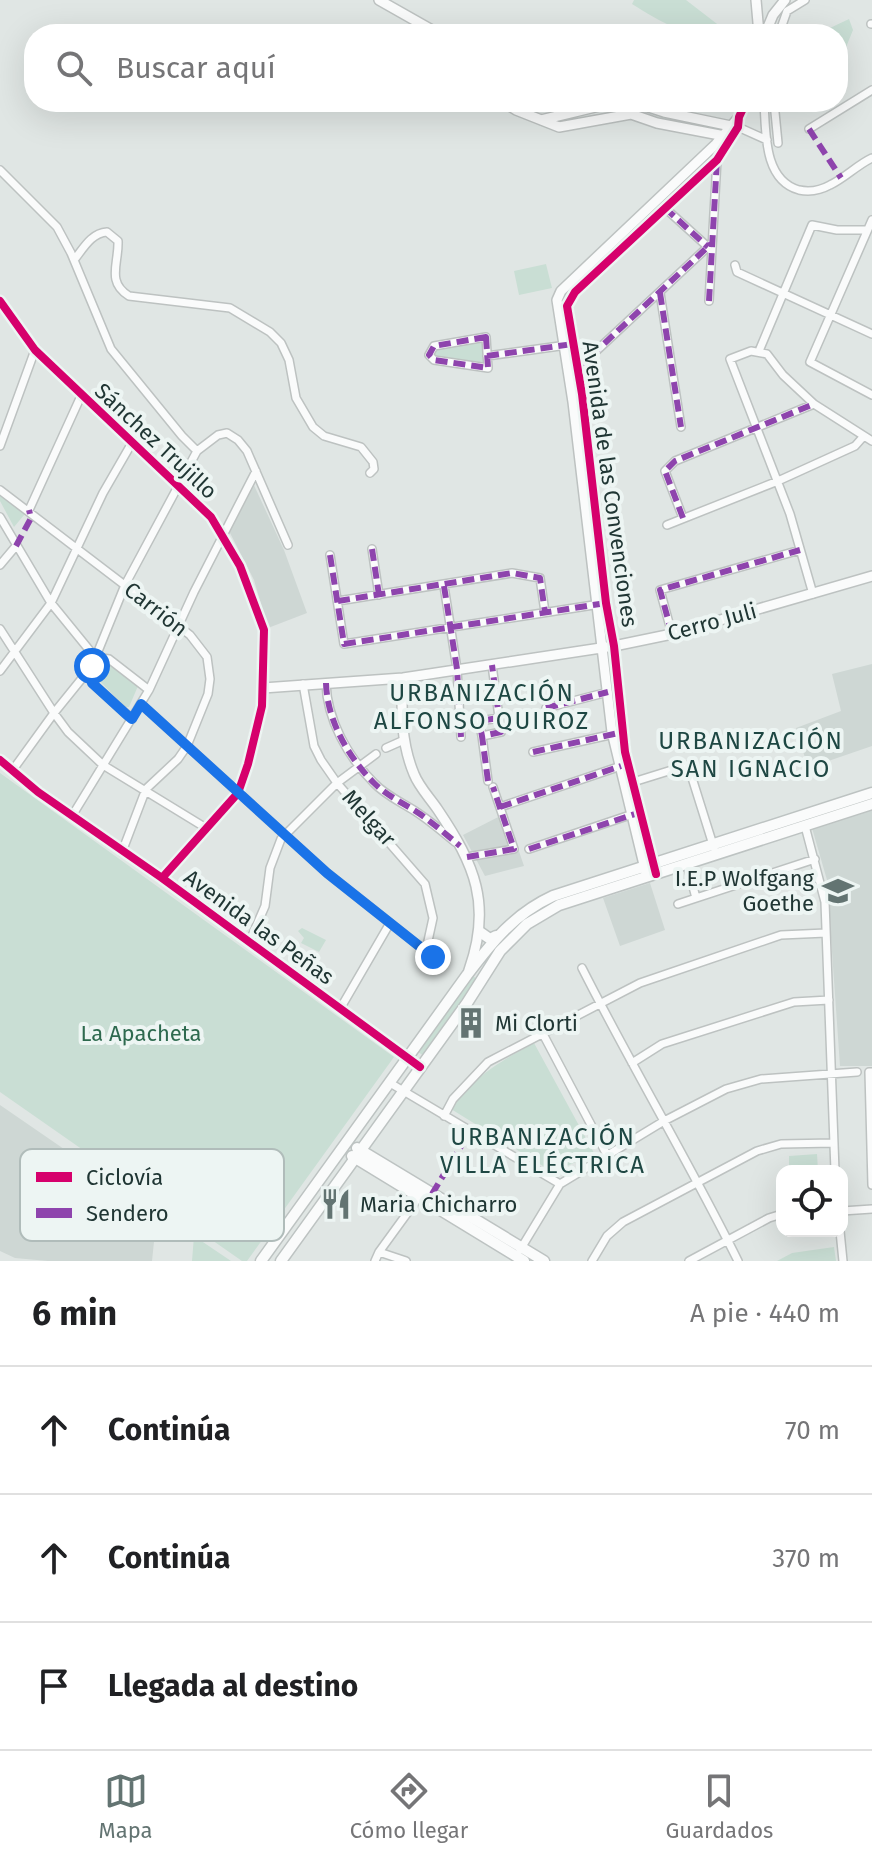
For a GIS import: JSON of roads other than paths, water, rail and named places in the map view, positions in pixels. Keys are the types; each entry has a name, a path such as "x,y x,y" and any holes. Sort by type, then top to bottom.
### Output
{"main road":[{"path":"281,1261 513,935 543,912 872,793"},
{"path":"284,1230 467,975 498,935 521,914 553,896 687,864 715,850 872,804"},
{"path":"480,932 490,939 498,935"},
{"path":"345,1146 419,1197 521,1255 544,1261"},
{"path":"357,1154 521,1255"},
{"path":"261,1261 276,1241"}],"street":[{"path":"379,0 421,24"},
{"path":"756,0 758,24"},
{"path":"769,24 785,0"},
{"path":"782,24 787,11 805,0"},
{"path":"848,105 872,90"},
{"path":"521,112 559,127 631,114 657,123 728,136"},
{"path":"541,120 574,112"},
{"path":"664,112 738,126 767,140"},
{"name":"Avenida de las Convenciones","path":"584,462 578,368 557,305 561,291 728,136 738,126 743,112"},
{"path":"765,112 772,165 777,175 798,190 828,187 872,158"},
{"path":"775,112 778,143"},
{"path":"809,129 836,112"},
{"name":"Avenida de las Convenciones","path":"630,783 621,766 609,646 569,345 567,306 572,296 717,160 728,136"},
{"path":"709,301 717,160"},
{"path":"0,170 57,227 116,355 197,451"},
{"path":"665,208 710,245"},
{"path":"872,220 810,362 872,395"},
{"path":"759,351 812,225 837,230 866,230"},
{"path":"74,260 92,237 107,232 118,241 114,281 129,296 230,308 270,332 281,343 289,360 296,398 313,427 324,436 361,447 373,462 374,469 370,473"},
{"path":"578,368 710,245"},
{"path":"735,265 737,272 872,334"},
{"path":"660,293 681,427"},
{"name":"Sánchez Trujillo","path":"0,303 35,350 211,517 224,536 252,594 264,630 263,688 258,726 238,793 162,878"},
{"path":"486,337 487,356 488,368 434,360 429,355 434,346 486,337"},
{"path":"487,356 569,345"},
{"path":"0,446 35,350"},
{"path":"813,594 778,481 730,359 751,351 759,351 770,357 783,375 814,404 872,441"},
{"path":"29,510 81,396"},
{"path":"683,518 665,471 675,461 814,404"},
{"path":"12,771 89,671 125,585 197,451 218,435 227,433 243,445 288,545"},
{"path":"667,525 778,481 855,446 863,437"},
{"path":"0,671 51,603 103,493 133,441"},
{"path":"72,816 149,690 194,592 256,471"},
{"name":"Carrión","path":"0,490 190,635 207,657 210,679 203,708 187,746 178,759 146,789 122,852"},
{"path":"0,517 51,603 95,657 109,659 149,690"},
{"path":"0,565 16,546"},
{"path":"372,549 379,595"},
{"path":"672,634 660,590 800,550"},
{"path":"330,555 344,644 602,604"},
{"path":"338,601 512,573 540,578 545,612"},
{"name":"Cerro Juli","path":"263,688 403,678 609,646 672,634 872,576"},
{"path":"444,586 457,669 461,737"},
{"path":"0,629 68,732 103,765 206,828"},
{"name":"Avenida de las Convenciones","path":"609,646 608,692 625,752 650,871"},
{"path":"482,736 501,732 492,665"},
{"path":"89,671 92,683 132,719"},
{"path":"403,678 401,710 404,740 415,778 467,857 477,894 480,932 467,975"},
{"path":"326,683 326,701 331,719 359,765 375,784 419,813 460,846"},
{"name":"Melgar","path":"303,684 314,746 337,783 425,884 433,918 426,950"},
{"path":"546,708 608,692"},
{"path":"141,704 285,836 433,957"},
{"path":"467,857 514,849 490,784 479,721 499,718"},
{"path":"533,752 617,732"},
{"path":"386,748 404,740"},
{"path":"249,943 265,906 270,868 285,836 337,783 376,754"},
{"name":"Avenida las Peñas","path":"0,760 72,816 420,1067"},
{"path":"630,783 688,765 715,850"},
{"path":"500,807 621,766"},
{"path":"529,849 637,813"},
{"path":"805,826 822,885 835,1165"},
{"path":"678,904 815,859"},
{"path":"687,864 696,898"},
{"path":"340,1009 390,923"},
{"path":"480,932 490,952 489,968"},
{"path":"444,1116 453,1099 488,1062 640,983 781,935 826,933"},
{"path":"582,968 698,1180 738,1261"},
{"path":"632,1063 662,1044 794,1002 829,1000"},
{"path":"543,1034 607,1155"},
{"path":"521,1255 560,1184 664,1121 726,1089 761,1079 857,1072"},
{"path":"872,1072 869,1072 872,1185"},
{"path":"390,1083 560,1184"},
{"path":"592,1261 607,1236 623,1222 757,1151 781,1144 834,1143"},
{"path":"375,1261 419,1197"},
{"path":"848,1211 872,1209"},
{"path":"689,1261 776,1216"},
{"path":"841,1237 843,1261"},
{"path":"379,1252 406,1261"}],"place":[{"name":"I.E.P Wolfgang Goethe","path":"838,891"},
{"name":"Mi Clorti","path":"471,1023"},
{"name":"Maria Chicharro","path":"336,1204"}],"district":[{"name":"URBANIZACIÓN ALFONSO QUIROZ","path":"482,707"},
{"name":"URBANIZACIÓN SAN IGNACIO","path":"751,755"},
{"name":"URBANIZACIÓN VILLA ELÉCTRICA","path":"543,1151"}],"park label":[{"name":"La Apacheta","path":"141,1033"}]}
